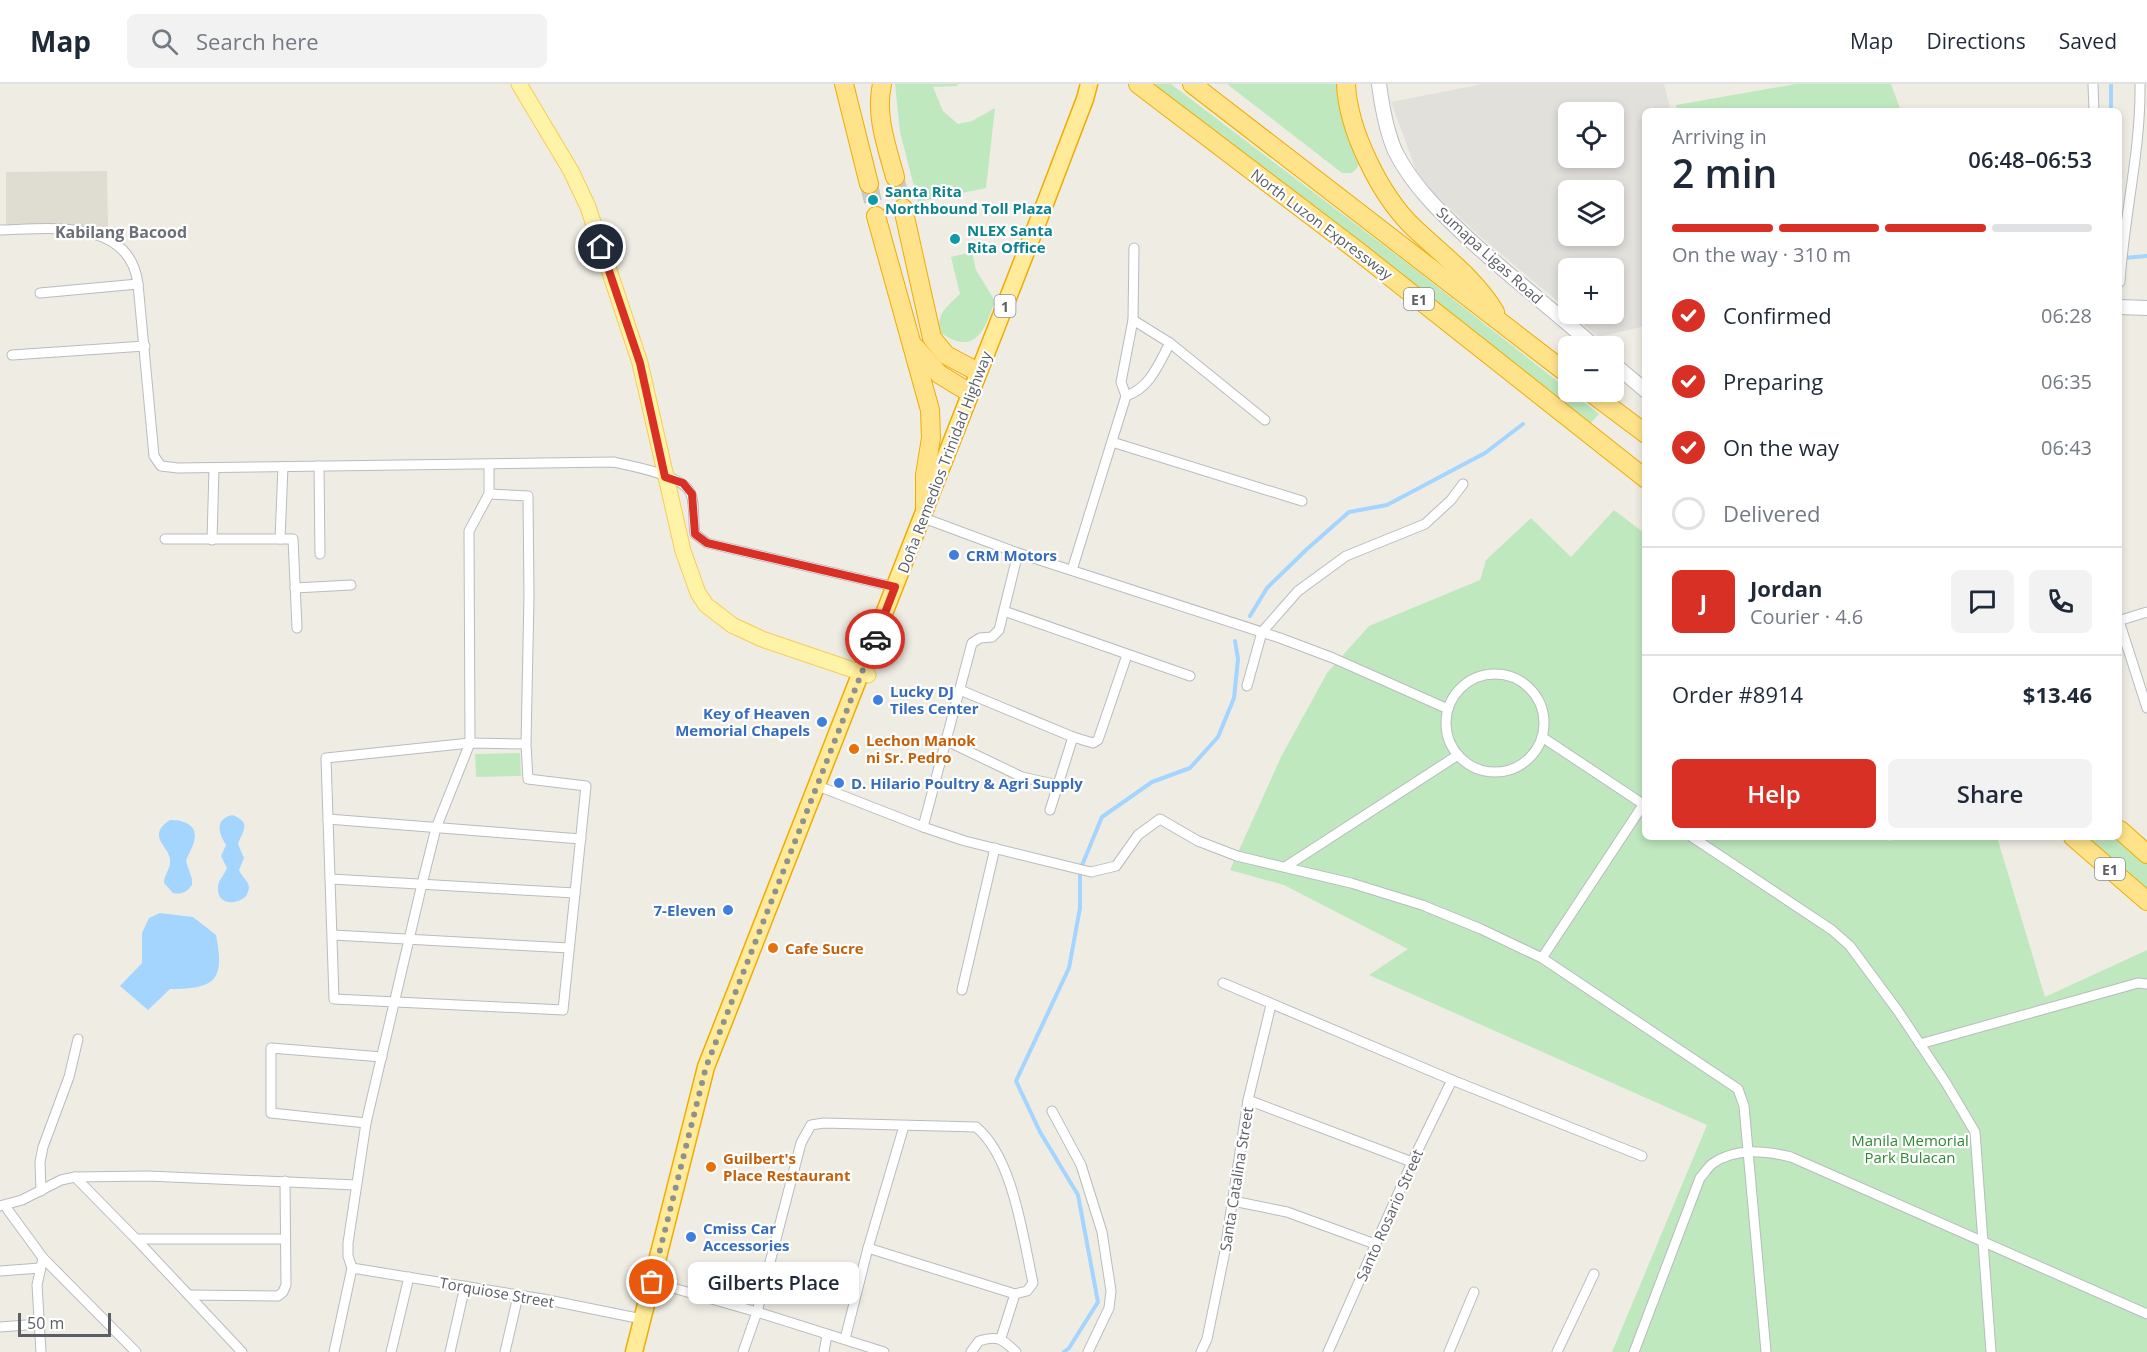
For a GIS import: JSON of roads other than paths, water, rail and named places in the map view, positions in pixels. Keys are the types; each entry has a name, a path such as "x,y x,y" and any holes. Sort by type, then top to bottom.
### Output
{"highway":[{"path":"844,84 869,184"},
{"path":"882,84 880,119 895,177"},
{"name":"North Luzon Expressway","path":"1138,84 1359,252 1642,476"},
{"name":"North Luzon Expressway","path":"1192,84 1558,367"},
{"path":"1346,84 1352,121 1373,171 1410,224 1484,294 1500,322"},
{"name":"Doña Remedios Trinidad Highway","path":"634,1352 706,1067 818,786 1087,92"},
{"path":"903,208 932,338 946,355 978,372"},
{"path":"876,216 931,420 932,438 925,475 923,512"},
{"path":"912,343 939,374 970,393"},
{"path":"1603,402 1642,431"},
{"name":"E1","path":"2122,832 2147,854"},
{"name":"E1","path":"2076,840 2147,901"}],"main road":[{"path":"519,84 571,171 588,207 640,363 687,565 698,593 706,605 732,625 868,675"},
{"name":"Sumapa Ligas Road","path":"1379,84 1383,112 1395,151 1437,210 1582,336"},
{"path":"2122,307 2147,308"},
{"path":"1624,372 1642,388"}],"street":[{"path":"2093,84 2094,108"},
{"path":"2122,245 2136,159 2140,84"},
{"path":"0,230 66,229 92,232 118,246 132,262 138,284 154,456 161,466 214,468 613,462 638,467 683,483 692,494 695,534 707,543 895,587"},
{"path":"1072,570 1126,396 1121,382 1133,320 1134,248"},
{"path":"40,293 138,284"},
{"path":"1133,320 1170,343 1265,420"},
{"path":"1126,396 1141,389 1152,375 1170,343"},
{"path":"12,356 144,346"},
{"path":"1112,442 1302,501"},
{"path":"334,1352 352,1268 348,1256 348,1243 366,1123 436,828 470,743 469,531 489,494 489,464"},
{"path":"319,466 320,554"},
{"path":"280,539 283,467"},
{"path":"212,540 214,468"},
{"path":"1247,686 1262,632 1298,591 1346,556 1425,524 1451,500 1462,484"},
{"path":"489,494 528,496 529,596 526,744 528,779 586,786 562,1010 334,999 326,758 470,743 526,744"},
{"path":"923,512 1018,553 1262,632 1333,658 1448,709"},
{"path":"165,539 293,539 297,628"},
{"path":"923,827 972,643 980,638 992,638 997,635 1018,553"},
{"path":"295,588 351,585"},
{"path":"1004,611 1190,676"},
{"path":"2122,620 2147,612"},
{"path":"2122,630 2147,708"},
{"path":"960,690 1072,737 1093,743 1098,740 1127,654"},
{"path":"1498,674 1515,678 1528,687 1539,700 1543,712 1542,737 1536,751 1526,761 1512,769 1498,772 1483,770 1469,765 1458,755 1449,741 1446,725 1448,709 1455,694 1467,683 1482,676 1498,674"},
{"path":"1050,810 1072,737"},
{"path":"1542,737 1642,804"},
{"path":"947,741 1022,777 1058,785"},
{"path":"1285,867 1458,755"},
{"path":"818,786 923,827 1091,872 1116,866 1138,835 1160,819 1198,841 1237,856 1351,883 1422,905 1481,929 1542,958 1738,1089 1744,1106 1766,1352"},
{"path":"1542,958 1642,808"},
{"path":"328,819 581,839"},
{"path":"1696,840 1841,938 1857,956 1920,1044 1975,1132 1991,1352"},
{"path":"962,990 995,848"},
{"path":"331,879 575,893"},
{"path":"333,935 569,948"},
{"path":"1223,983 1452,1080 1642,1156"},
{"path":"1920,1044 2138,983 2147,984"},
{"name":"Santa Catalina Street","path":"1201,1352 1207,1339 1224,1256 1248,1100 1271,1005"},
{"path":"41,1191 40,1162 43,1148 69,1077 78,1039"},
{"path":"366,1123 271,1113 271,1048 382,1057"},
{"name":"Santo Rosario Street","path":"1328,1352 1412,1162 1452,1080"},
{"path":"1248,1100 1412,1162"},
{"path":"1052,1111 1081,1165 1102,1232 1111,1291 1109,1308 1088,1352"},
{"path":"743,1352 757,1311 801,1143 811,1125 824,1123 976,1127 988,1137 1014,1195 1033,1282 1027,1291 1015,1294 868,1248"},
{"path":"844,1340 904,1126"},
{"path":"1634,1352 1700,1178 1712,1164 1730,1155 1748,1152 1770,1152 1791,1157 2147,1314"},
{"path":"136,1352 43,1258 3,1206 41,1191 61,1180 75,1177 148,1176 356,1185"},
{"path":"75,1177 242,1352"},
{"path":"189,1295 278,1296 283,1292 286,1285 285,1181"},
{"path":"1233,1201 1287,1212 1375,1244"},
{"path":"136,1239 285,1239"},
{"path":"41,1352 37,1285 43,1258"},
{"path":"0,1271 40,1268"},
{"name":"Torquiose Street","path":"352,1268 409,1276 642,1319"},
{"path":"1557,1352 1594,1274"},
{"path":"391,1352 409,1276"},
{"path":"652,1282 757,1311 884,1352"},
{"path":"450,1352 465,1286"},
{"path":"1449,1352 1474,1292"},
{"path":"1001,1338 1015,1294"},
{"path":"505,1352 518,1296"},
{"path":"0,1327 39,1324"},
{"path":"824,1352 827,1335"},
{"path":"971,1352 979,1341 990,1337 1001,1338 1016,1352"}],"water":[{"path":"232,815 244,824 244,831 238,844 244,858 239,870 249,888 242,899 228,902 220,897 218,892 218,886 227,868 221,856 226,845 221,836 220,824 226,817"},
{"path":"170,820 185,822 192,828 195,836 186,861 192,885 179,894 173,893 164,883 170,860 159,831"},
{"path":"160,913 193,917 216,935 218,972 207,984 186,989 170,989 148,1010 120,986 142,963 142,933 149,918"}],"waterway":[{"path":"2111,84 2111,108"},
{"path":"2124,258 2147,256"},
{"path":"1250,616 1267,588 1349,512 1387,505 1485,453 1523,424"},
{"path":"1064,1352 1069,1348 1098,1302 1078,1195 1040,1132 1016,1081 1069,968 1080,908 1080,870 1102,817 1152,782 1190,768 1218,737 1234,698 1238,659 1235,641"}],"tunnel":[{"path":"895,177 903,208"},
{"path":"869,184 876,216"}],"place":[{"name":"Santa Rita Northbound Toll Plaza","path":"873,200"},
{"name":"NLEX Santa Rita Office","path":"955,239"},
{"name":"CRM Motors","path":"954,555"},
{"name":"Lucky DJ Tiles Center","path":"878,700"},
{"name":"Key of Heaven Memorial Chapels","path":"822,722"},
{"name":"Lechon Manok ni Sr. Pedro","path":"854,749"},
{"name":"D. Hilario Poultry & Agri Supply","path":"839,783"},
{"name":"7-Eleven","path":"728,910"},
{"name":"Cafe Sucre","path":"773,948"},
{"name":"Guilbert's Place Restaurant","path":"711,1167"},
{"name":"Cmiss Car Accessories","path":"691,1237"},
{"name":"Gilberts Place","path":"652,1282"}],"district":[{"name":"Kabilang Bacood","path":"121,232"}],"park label":[{"name":"Manila Memorial Park Bulacan","path":"1910,1148"}]}
